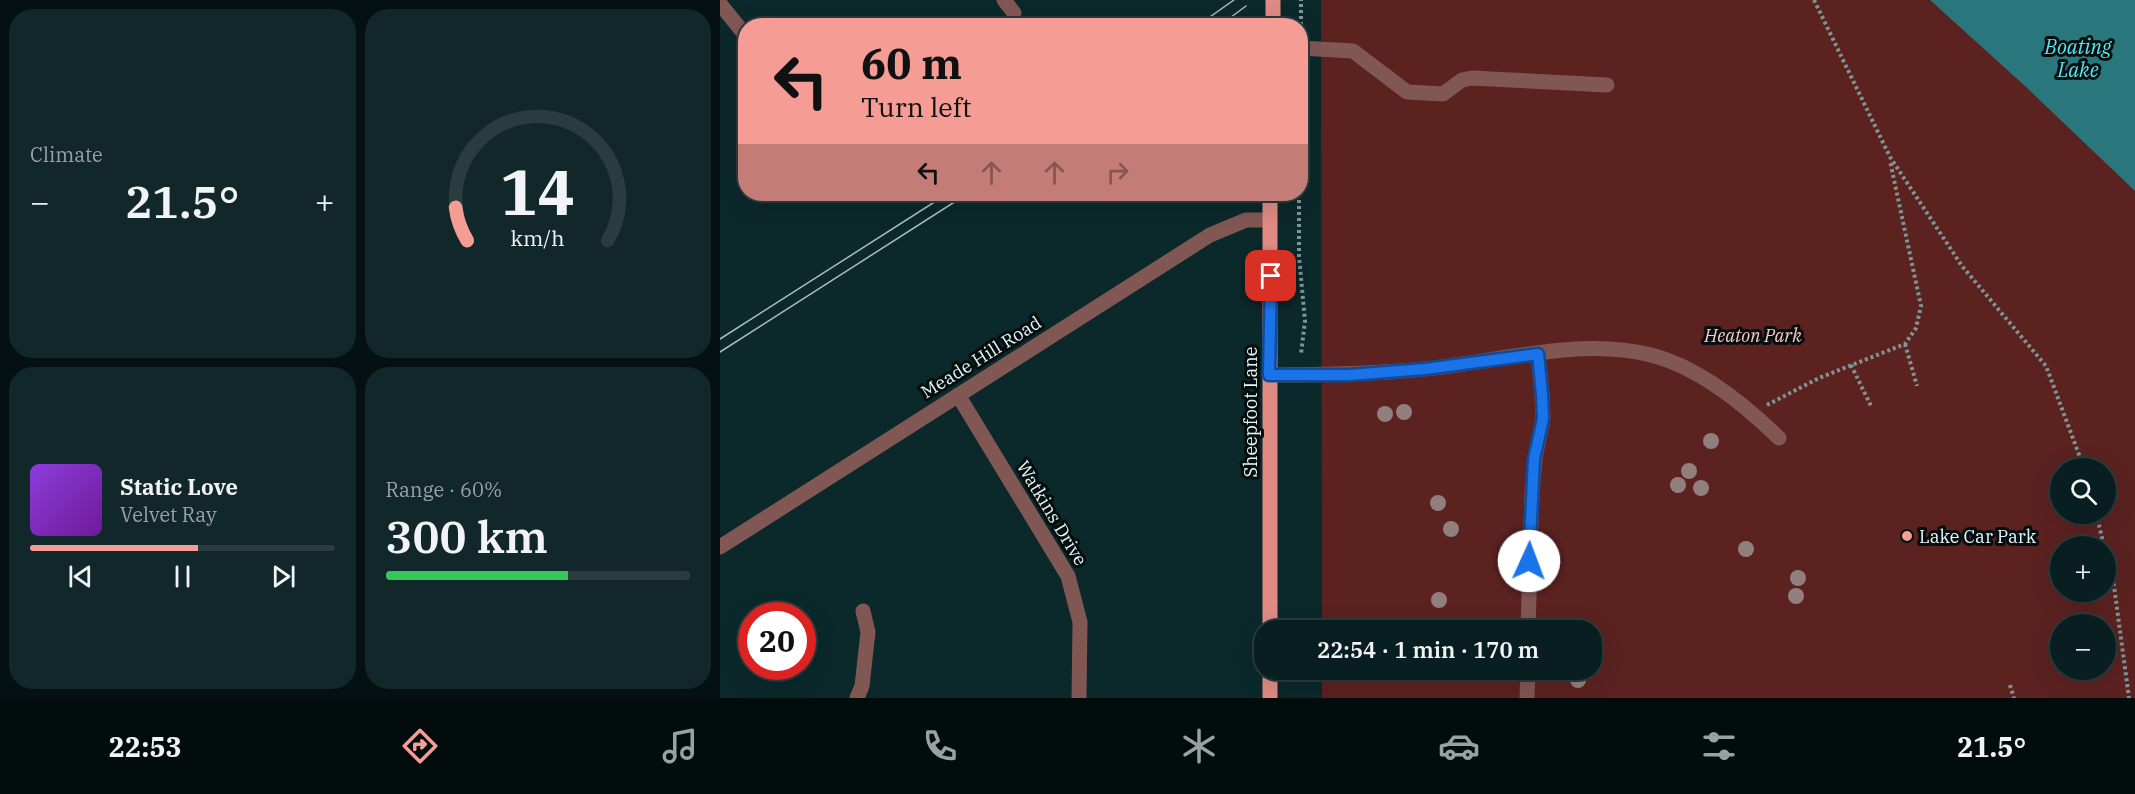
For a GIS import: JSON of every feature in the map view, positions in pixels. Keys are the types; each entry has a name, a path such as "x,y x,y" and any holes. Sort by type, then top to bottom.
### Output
{"main road":[{"path":"1273,0 1273,18"},
{"name":"Sheepfoot Lane","path":"1270,201 1270,620"},
{"path":"1270,680 1270,698"}],"street":[{"path":"1004,0 1014,13"},
{"path":"722,4 738,25"},
{"path":"1308,48 1353,51 1407,92 1443,94 1462,80 1472,78 1607,85"},
{"name":"Meade Hill Road","path":"720,547 1210,235 1246,220 1270,220"},
{"path":"1269,375 1349,375 1425,369 1569,349 1608,348 1655,356 1695,373 1753,412 1779,438"},
{"path":"1528,620 1534,459 1543,419 1538,354"},
{"name":"Watkins Drive","path":"958,395 1068,576 1080,622 1079,698"},
{"path":"858,698 862,686 868,632 863,611"},
{"path":"1527,698 1528,680"}],"path":[{"path":"1301,0 1301,18"},
{"path":"1814,0 1890,157 1962,266 2046,366 2080,458"},
{"path":"1753,412 1819,378 1905,344 1916,328 1921,306 1890,157"},
{"path":"1299,201 1299,256 1305,321 1301,354"},
{"path":"1905,344 1917,386"},
{"path":"1851,365 1872,408"},
{"path":"2116,602 2128,698"},
{"path":"2010,685 2014,698"}],"green space":[{"name":"Heaton Park","path":"1321,0 2135,0 2135,698 1322,698 1322,680 1602,680 1602,620 1322,620"}],"water":[{"name":"Boating Lake","path":"1930,0 2135,0 2135,191 2025,86"}],"tram line":[{"path":"1208,18 1234,0"},
{"path":"1230,18 1246,6"},
{"path":"720,339 936,201"},
{"path":"720,352 956,201"}],"place":[{"name":"Lake Car Park","path":"1907,536"}],"route":[{"path":"1271,276 1269,375 1349,375 1425,369 1538,354 1543,419 1534,459 1529,561"}]}
